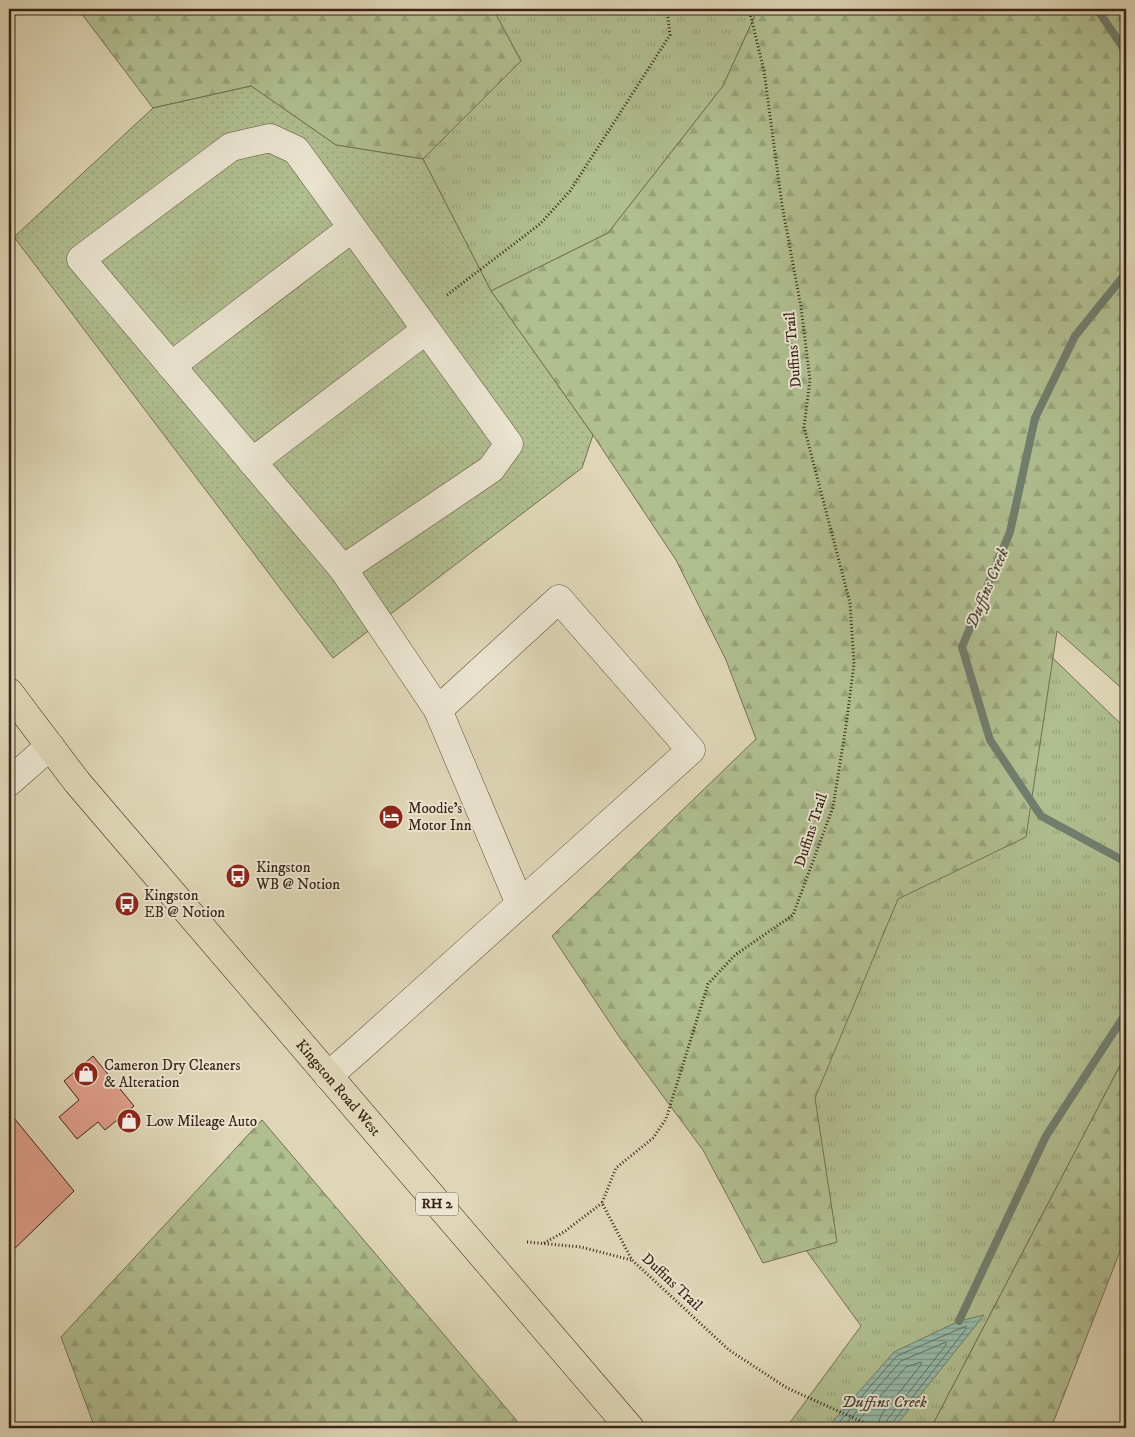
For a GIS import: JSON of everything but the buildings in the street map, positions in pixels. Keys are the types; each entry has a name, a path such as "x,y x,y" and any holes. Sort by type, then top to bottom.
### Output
{"main road":[{"name":"RH 2","path":"9,692 50,746"},
{"name":"Kingston Road West","path":"50,746 77,782 630,1428"}],"street":[{"path":"344,570 491,469 509,444 296,150 270,138 231,146 80,259 344,570 438,710 520,904"},
{"path":"171,366 352,228"},
{"path":"252,462 426,330"},
{"path":"328,1076 690,750 559,599 438,710"},
{"path":"9,782 50,746"}],"path":[{"path":"447,295 540,224 570,191 670,35 667,9"},
{"name":"Duffins Trail","path":"749,9 764,71 782,205 802,316 810,380 804,427 850,603 854,664 833,807 793,914 735,955 708,984 666,1119 653,1138 616,1168 602,1203 632,1260 729,1350 787,1388 876,1428"},
{"path":"544,1243 564,1232 602,1203"},
{"path":"527,1242 581,1246 632,1260"}],"green space":[{"path":"78,9 493,9 521,61 423,159 336,145 251,86 153,108"},
{"path":"493,9 758,9 723,86 608,233 491,291 423,159 521,61"},
{"path":"758,9 1126,9 1126,692 1057,631 1026,837 898,899 815,1098 837,1242 763,1263 703,1150 620,1038 552,936 756,739 726,660 676,560 593,435 491,291 608,233 723,86"},
{"path":"251,86 336,145 423,159 491,291 593,435 582,468 333,658 14,237 153,108"},
{"path":"924,533 1126,729 1126,1054 931,1428 786,1428 861,1326 766,1195"},
{"path":"1126,1054 1126,1236 1051,1428 931,1428"},
{"path":"262,1120 523,1428 95,1428 61,1337"}],"water":[{"name":"Duffins Creek","path":"984,1315 894,1428 827,1428 894,1352 959,1321"}],"waterway":[{"name":"Duffins Creek","path":"1097,9 1126,52"},
{"name":"Duffins Creek","path":"1126,273 1075,336 1035,418 1010,532 962,647 990,740 1041,816 1126,862"},
{"name":"Duffins Creek","path":"959,1321 1046,1136 1126,1013"}],"place":[{"name":"Moodie’s Motor Inn","path":"391,817"},
{"name":"Kingston WB @ Notion","path":"238,876"},
{"name":"Kingston EB @ Notion","path":"127,904"},
{"name":"Cameron Dry Cleaners & Alteration","path":"86,1074"},
{"name":"Low Mileage Auto","path":"129,1121"}]}
